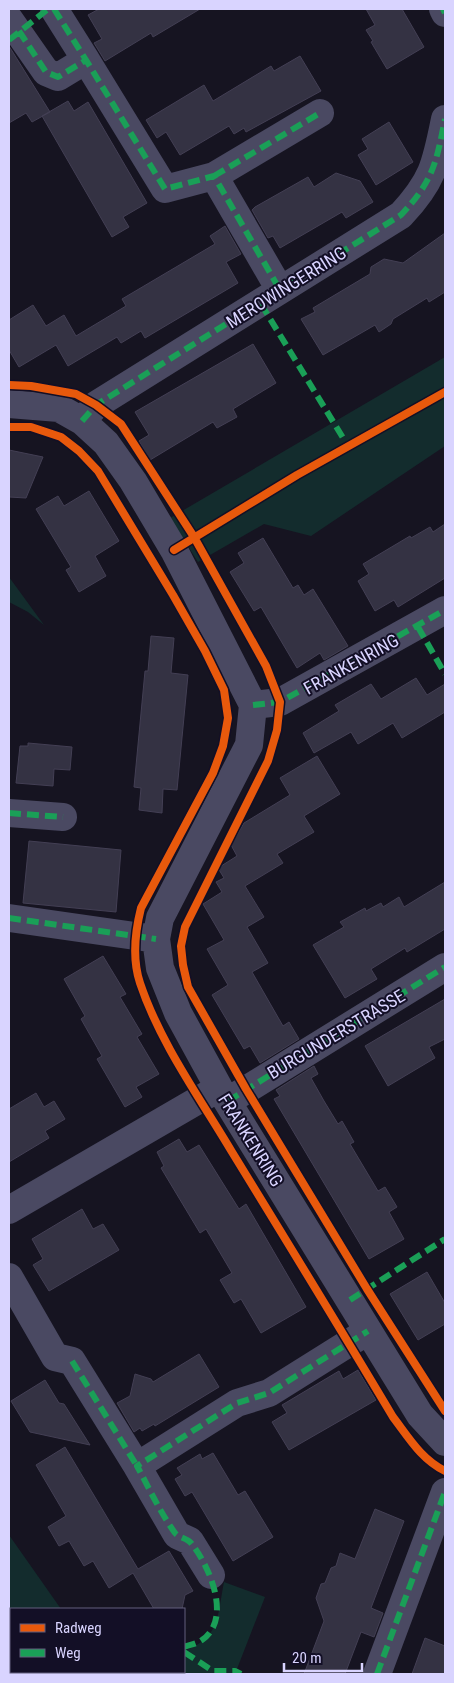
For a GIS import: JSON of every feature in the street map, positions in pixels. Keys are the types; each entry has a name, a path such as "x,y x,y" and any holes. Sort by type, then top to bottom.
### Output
{"street":[{"path":"48,9 12,30 46,72 58,77 86,60"},
{"path":"54,9 165,189 214,176 320,113"},
{"path":"443,9 445,13"},
{"name":"MEROWINGERRING","path":"82,421 96,405 401,215 422,193 436,163 445,119"},
{"path":"214,176 280,290"},
{"path":"9,404 59,408 82,421 106,443 133,481 174,550 253,705"},
{"name":"FRANKENRING","path":"445,610 280,702 253,705 249,745 168,900 160,918 156,940 160,968 178,1013 223,1094 420,1415 445,1442"},
{"path":"9,813 63,817"},
{"path":"9,918 156,940"},
{"name":"BURGUNDERSTRASSE","path":"9,1210 223,1094 445,967"},
{"path":"9,1278 55,1357 72,1361 177,1535 190,1541 211,1575"},
{"path":"136,1466 237,1402 269,1393 368,1331"},
{"path":"377,1674 445,1492"}],"green space":[{"path":"445,357 445,446 311,536 264,524 198,562 170,518"},
{"path":"9,577 44,625 28,612 9,602"},
{"path":"9,1535 60,1608 10,1608 10,1673 108,1674 9,1674"},
{"path":"224,1582 265,1597 235,1674 135,1674 185,1673 185,1650 205,1639 211,1632 218,1615"}],"building":[{"path":"99,9 200,9 153,37 151,33 105,61 94,43 102,39 88,15"},
{"path":"366,9 402,9 424,47 387,69 366,30 375,25"},
{"path":"9,46 50,112 32,122 26,113 9,123"},
{"path":"300,56 321,91 246,132 244,128 234,134 229,126 180,155 166,132 157,138 146,120 204,85 213,101 271,66 274,71"},
{"path":"68,101 74,111 88,102 147,203 123,217 129,227 112,237 42,116"},
{"path":"389,122 413,162 376,185 358,155 368,149 362,139"},
{"path":"336,173 360,181 373,202 346,218 342,212 280,248 273,236 268,238 252,210 255,207 308,177 314,187"},
{"path":"225,226 241,254 226,262 238,283 145,338 141,331 121,343 117,337 68,366 56,345 19,367 9,350 9,320 33,305 46,326 64,315 76,336 126,306 122,299 215,244 210,236"},
{"path":"445,233 445,292 429,302 427,298 393,319 391,324 379,332 375,325 323,355 301,319 315,312 313,308 370,274 371,267 384,259 403,263"},
{"path":"253,344 276,383 233,409 237,417 217,428 213,422 150,460 139,441 149,435 135,412"},
{"path":"9,450 43,457 26,498 9,497"},
{"path":"89,491 119,541 95,556 106,576 79,592 66,570 71,567 36,509 58,496 64,506"},
{"path":"445,524 445,578 398,607 394,600 375,611 358,581 369,574 363,564 410,536 411,538 430,527 433,532"},
{"path":"263,538 293,588 298,585 304,595 313,589 348,646 324,660 320,653 297,668 261,607 254,611 230,572 244,563 238,553"},
{"path":"151,636 174,638 171,673 188,675 177,790 163,789 162,813 139,810 141,788 134,787 145,671 148,671"},
{"path":"416,678 427,695 445,684 445,712 402,738 393,723 358,744 351,732 314,753 303,733 339,711 335,705 371,684 381,699"},
{"path":"28,743 72,747 70,770 54,769 53,786 16,783 20,746 28,746"},
{"path":"317,756 340,794 304,816 314,832 277,854 283,863 245,886 264,917 247,927 268,963 252,972 283,1026 289,1022 299,1039 260,1063 250,1046 244,1049 212,995 228,985 207,949 224,940 203,904 222,892 216,882 224,878 218,868 237,856 231,845 244,823 290,795 280,778"},
{"path":"29,841 121,850 116,912 23,903"},
{"path":"445,882 445,929 407,952 405,948 371,969 377,979 345,998 313,945 344,927 340,922 365,908 366,911 381,903 383,907 399,897 404,907"},
{"path":"103,956 126,994 120,997 142,1034 137,1037 159,1074 136,1087 142,1097 125,1107 97,1059 102,1056 81,1019 85,1016 64,979"},
{"path":"445,999 445,1039 429,1047 435,1058 388,1086 365,1046"},
{"path":"314,1066 318,1074 311,1078 324,1101 338,1124 342,1121 354,1142 350,1144 378,1191 385,1187 397,1207 389,1212 404,1239 369,1259 274,1099 280,1096 276,1090"},
{"path":"36,1093 44,1107 54,1101 65,1119 45,1131 49,1138 9,1162 9,1109"},
{"path":"179,1139 187,1152 199,1145 239,1209 246,1204 306,1307 261,1333 241,1299 234,1303 220,1280 232,1273 206,1229 200,1233 161,1168 164,1166 157,1152"},
{"path":"82,1209 93,1229 103,1224 119,1250 49,1291 33,1265 43,1259 32,1239"},
{"path":"427,1272 445,1303 445,1324 418,1340 390,1294"},
{"path":"199,1354 219,1387 155,1426 154,1424 142,1431 140,1428 134,1432 117,1403 130,1396 135,1374 151,1379 153,1382"},
{"path":"358,1370 376,1400 289,1450 272,1422 287,1413 282,1405 339,1371 343,1379"},
{"path":"45,1380 59,1403 64,1404 90,1445 30,1432 11,1401"},
{"path":"65,1447 138,1569 169,1551 193,1591 185,1595 182,1608 153,1608 133,1573 109,1588 93,1561 84,1566 69,1541 59,1546 48,1527 66,1516 36,1465"},
{"path":"213,1453 238,1495 245,1491 273,1537 233,1561 192,1492 185,1496 175,1479 182,1475 177,1468 200,1454 202,1459"},
{"path":"375,1509 404,1521 371,1608 383,1613 374,1637 361,1632 345,1674 304,1674 324,1621 316,1598 321,1584 325,1583 331,1568 336,1566 340,1553 355,1559"},
{"path":"425,1638 445,1646 445,1674 412,1674"}],"marked path":[{"path":"9,40 48,9"},
{"path":"54,9 86,60"},
{"path":"443,9 445,13"},
{"path":"19,31 46,72 58,77 86,60 165,189 214,176 280,290"},
{"path":"214,176 320,113"},
{"path":"82,421 96,405 401,215 427,182 436,160 445,119"},
{"path":"261,304 348,446"},
{"path":"253,705 280,702 445,610"},
{"path":"418,627 445,674"},
{"path":"9,813 63,817"},
{"path":"9,918 156,939"},
{"path":"228,1101 445,967"},
{"path":"350,1300 445,1239"},
{"path":"185,1647 202,1640 211,1631 216,1619 215,1592 205,1564 189,1541 175,1533 137,1466 237,1403 269,1393 368,1331"},
{"path":"72,1361 137,1466"},
{"path":"377,1674 445,1492"},
{"path":"185,1653 213,1671 235,1671 241,1674"}],"cycle path":[{"path":"9,385 31,386 76,394 96,405 121,424 194,537 266,666 280,702 277,730 268,761 185,927 181,946 188,987 246,1089 367,1289 445,1411"},
{"path":"174,550 297,475 445,392"},
{"path":"9,427 31,427 61,437 79,451 98,471 173,595 205,651 224,690 228,718 223,746 213,773 141,908 135,946 136,965 140,983 148,1005 169,1049 393,1417 422,1454 445,1471"}]}
